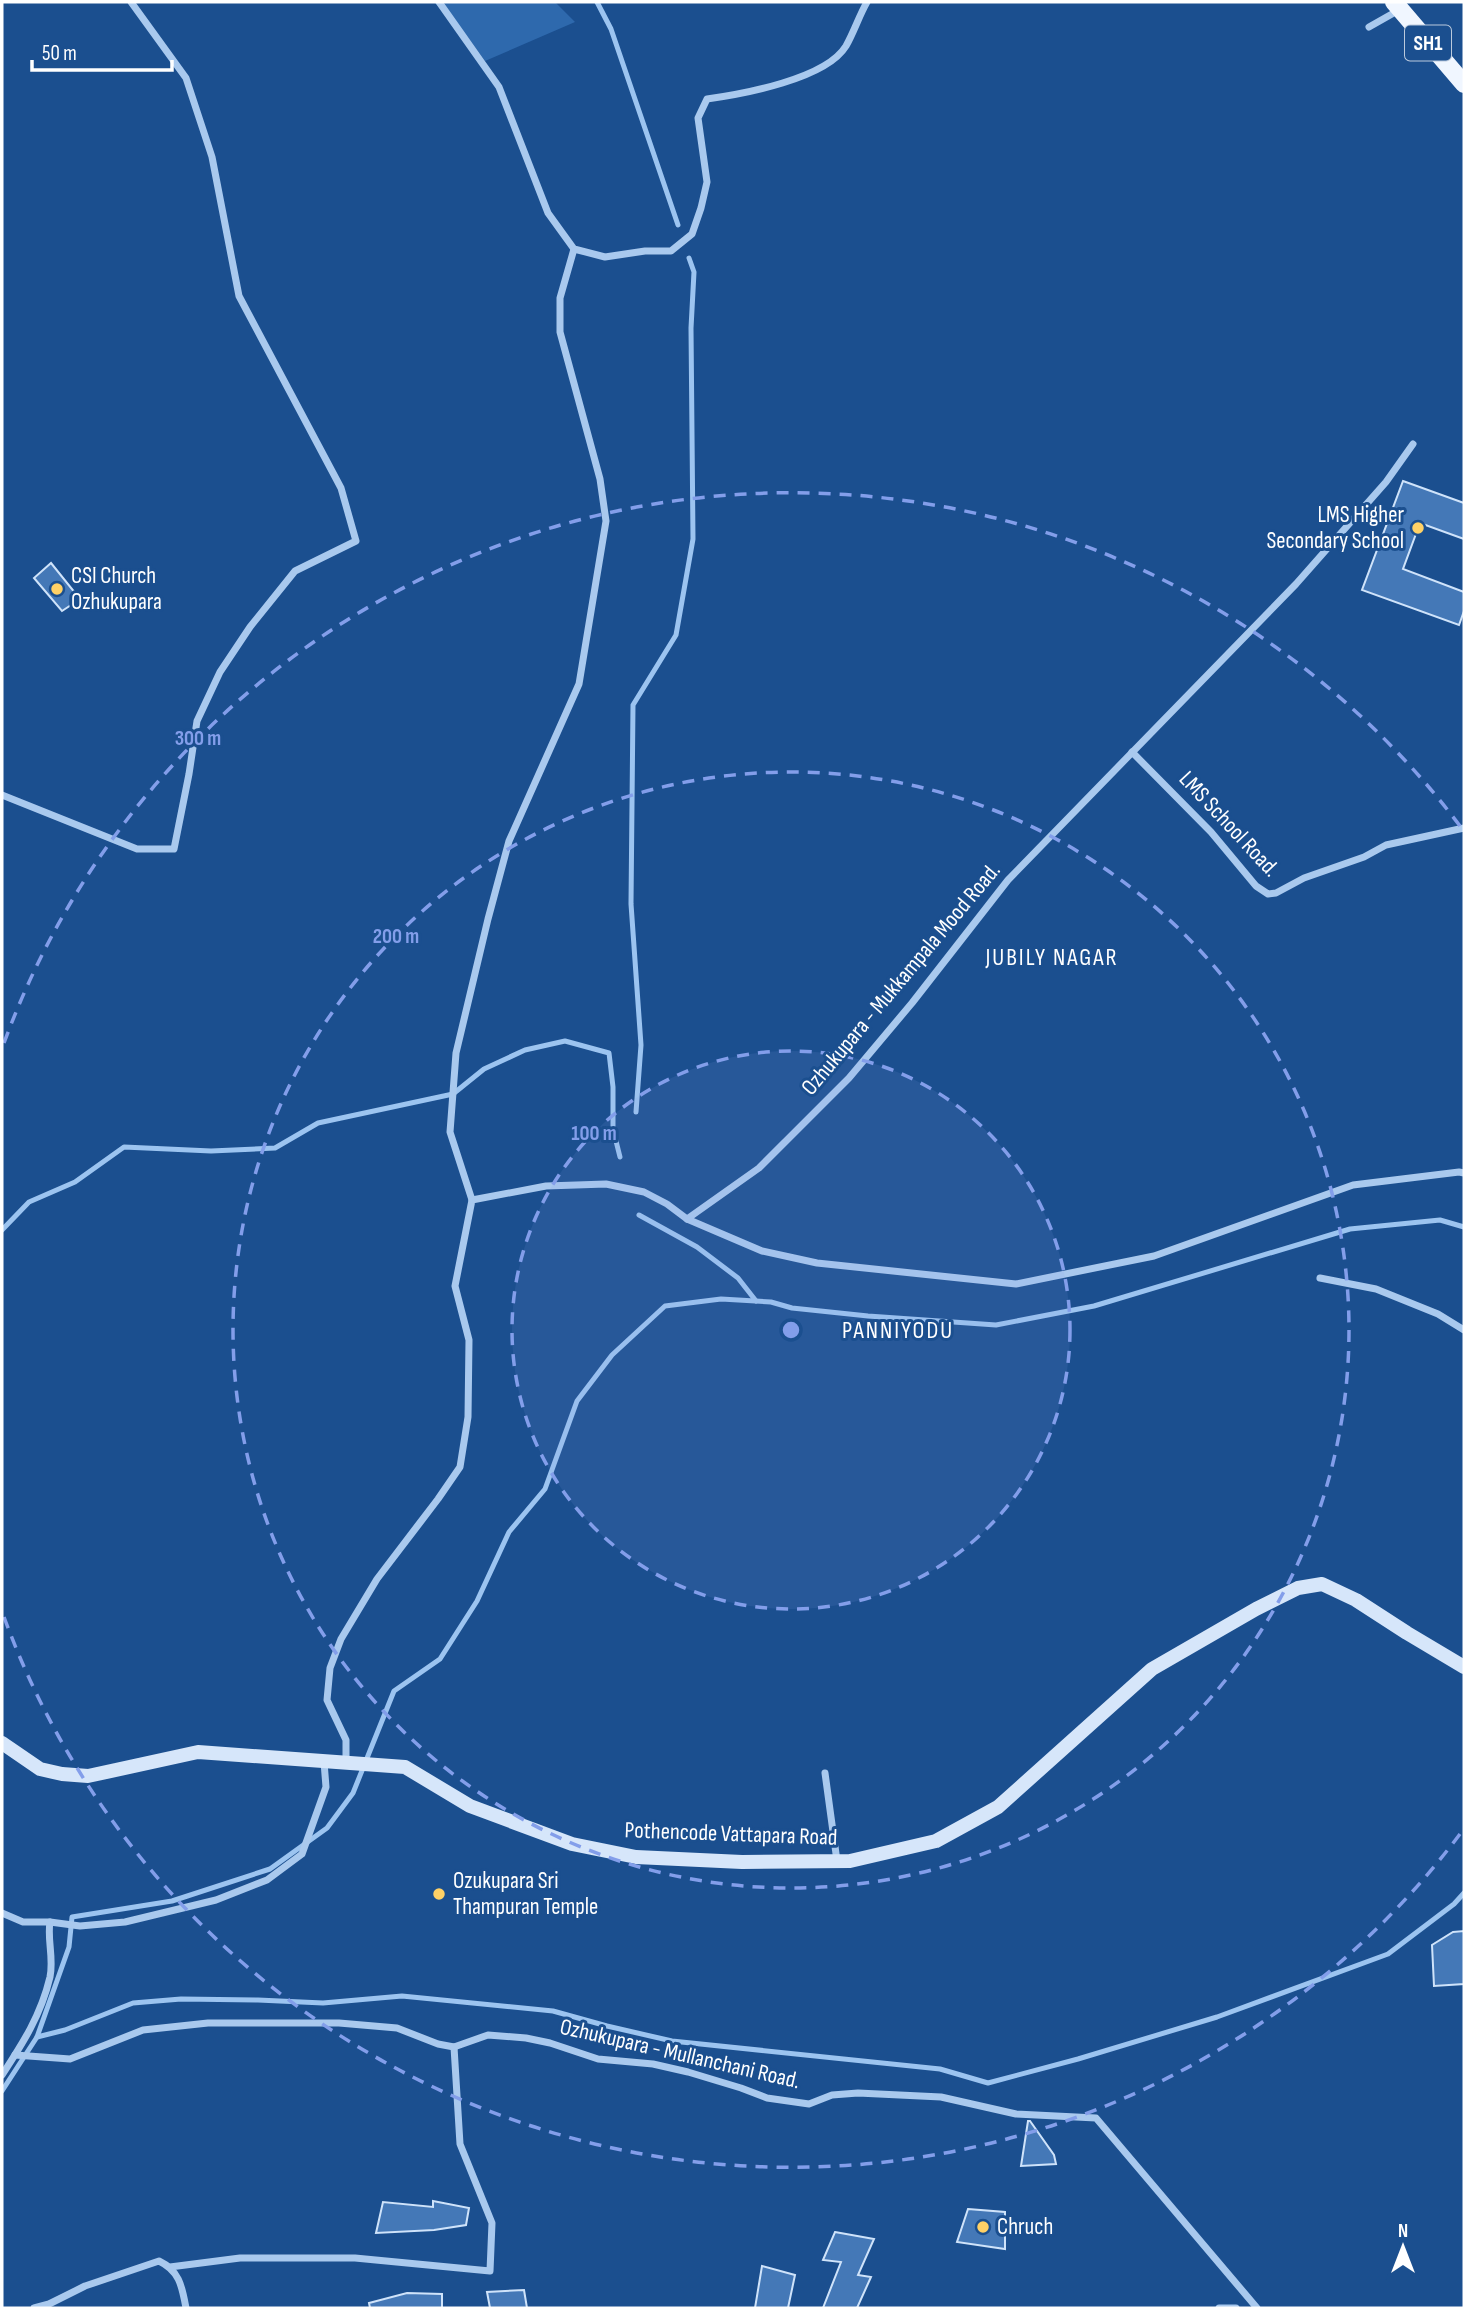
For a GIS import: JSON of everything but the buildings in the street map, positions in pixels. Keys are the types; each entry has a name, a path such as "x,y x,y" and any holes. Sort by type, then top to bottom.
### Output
{"main road":[{"name":"SH1","path":"1393,5 1464,84"},
{"name":"Pothencode Vattapara Road","path":"2,1743 40,1769 88,1776 198,1752 405,1767 470,1806 572,1844 636,1857 742,1862 849,1861 936,1841 998,1807 1152,1669 1298,1588 1322,1584 1356,1600 1464,1667"}],"street":[{"path":"2,795 136,849 174,849 197,721 220,672 250,627 295,571 356,541 341,488 239,296 212,157 186,78 131,2"},
{"path":"439,2 499,87 548,213 575,249 605,257 645,251 671,251 692,234 707,182 698,118 707,99 747,93 796,78 828,63 845,48 867,2"},
{"path":"1369,27 1393,5"},
{"path":"351,1764 346,1740 327,1700 330,1668 341,1639 377,1579 460,1467 468,1417 469,1340 455,1286 472,1200 450,1132 456,1053 509,841 579,684 606,521 602,493 560,332 560,298 575,249"},
{"name":"Ozhukupara - Mukkampala Mood Road.","path":"687,1219 760,1168 849,1078 912,1003 1008,880 1296,584 1386,482 1412,444"},
{"name":"LMS School Road.","path":"1132,752 1211,832 1256,886 1268,894 1364,857 1386,845 1464,828"},
{"path":"472,1200 546,1186 606,1184 644,1192 687,1219 762,1251 817,1263 1016,1284 1154,1256 1353,1185 1464,1173"},
{"path":"1320,1278 1376,1289 1438,1314 1464,1330"},
{"path":"2,1913 23,1922 80,1926 125,1922 216,1900 267,1880 302,1854 326,1787 324,1762"},
{"path":"825,1773 837,1861"},
{"path":"2,2075 34,2025 50,1976 51,1951 48,1933 51,1922"},
{"path":"15,2056 71,2059 143,2030 208,2023 339,2023 397,2028 454,2048 460,2144 492,2223 490,2271 355,2258 240,2258 170,2267"},
{"name":"Ozhukupara - Mullanchani Road.","path":"454,2048 488,2035 506,2035 550,2043 598,2059 653,2064 688,2071 766,2098 809,2104 832,2095 941,2097 1016,2113 1096,2118 1257,2308"},
{"path":"34,2308 50,2306 85,2286 159,2260 170,2267 181,2282 186,2308"},
{"path":"1219,2308 1236,2308"}],"shaded area":[{"path":"434,2 555,2 575,22 485,61 470,40"}],"waterway":[{"path":"597,2 611,29 678,225"},
{"path":"636,1112 641,1045 631,904 633,705 676,635 693,539 691,328 694,272 689,258"},
{"path":"2,1230 29,1202 75,1182 124,1147 211,1151 275,1148 318,1123 453,1094 484,1069 525,1050 565,1041 609,1053 613,1087 613,1129 620,1157"},
{"path":"639,1215 697,1247 738,1278 756,1301"},
{"path":"2,2091 37,2037 69,1947 72,1917 172,1901 270,1869 327,1828 353,1793 394,1691 440,1659 477,1601 509,1532 545,1489 577,1401 612,1355 665,1306 721,1299 771,1302 792,1308 868,1316 996,1325 1094,1306 1350,1229 1440,1220 1464,1227"},
{"path":"37,2037 65,2030 133,2003 181,1999 323,2003 402,1996 553,2011 672,2041 940,2069 988,2083 1217,2017 1388,1954 1454,1904 1464,1893"}],"place":[{"name":"LMS Higher Secondary School","path":"1418,528"},
{"name":"CSI Church Ozhukupara","path":"57,589"},
{"name":"Ozukupara Sri Thampuran Temple","path":"439,1894"},
{"name":"Chruch","path":"983,2227"}],"district":[{"name":"JUBILY NAGAR","path":"1052,957"},
{"name":"PANNIYODU","path":"898,1330"}]}
